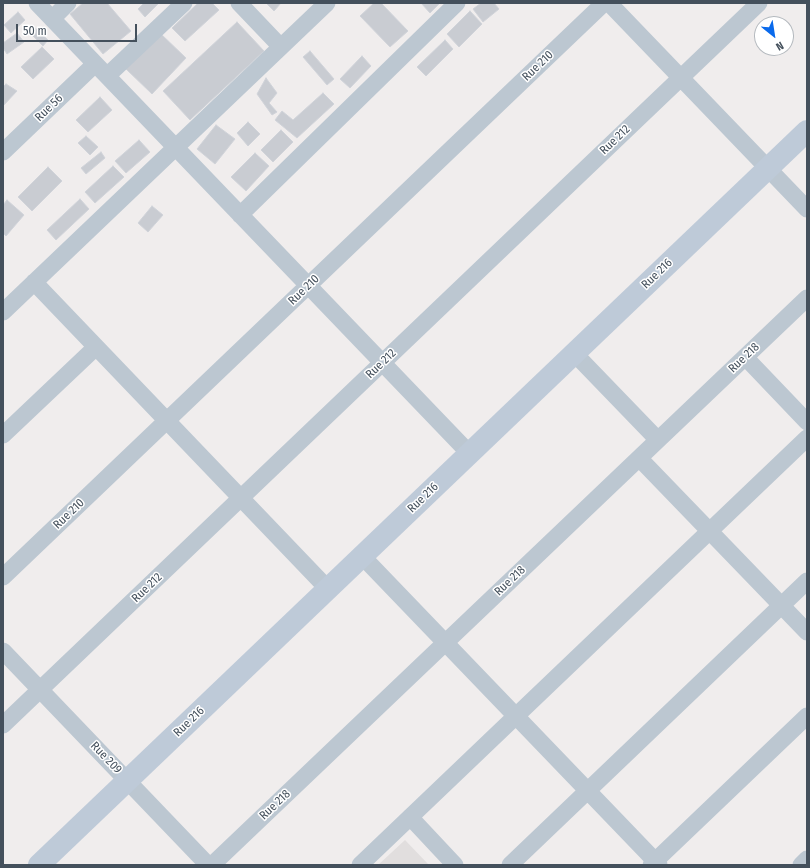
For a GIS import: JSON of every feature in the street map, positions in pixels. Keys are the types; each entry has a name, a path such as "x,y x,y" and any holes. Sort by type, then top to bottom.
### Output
{"street":[{"path":"37,3 470,454"},
{"path":"52,19 68,3"},
{"path":"107,76 184,3"},
{"path":"239,3 281,47"},
{"path":"3,312 327,3"},
{"path":"240,215 457,3"},
{"name":"Rue 210","path":"3,577 604,3"},
{"path":"609,3 807,209"},
{"name":"Rue 212","path":"3,724 759,3"},
{"name":"Rue 56","path":"3,152 95,64"},
{"name":"Rue 216","path":"39,865 807,131"},
{"path":"34,282 328,589"},
{"name":"Rue 218","path":"212,865 807,298"},
{"path":"3,435 96,346"},
{"path":"574,353 658,440"},
{"path":"745,357 807,422"},
{"path":"360,865 807,438"},
{"path":"639,458 807,632"},
{"path":"362,556 588,791 655,864 807,716"},
{"path":"510,865 807,581"},
{"name":"Rue 209","path":"3,651 208,865"},
{"path":"410,817 456,865"},
{"path":"801,865 807,859"}],"shaded area":[{"path":"405,840 429,865 378,865"}],"building":[{"path":"83,3 107,3 131,31 103,54 70,14"},
{"path":"144,3 159,3 145,17 138,9"},
{"path":"198,3 212,3 219,10 185,41 172,28"},
{"path":"266,3 281,3 274,11"},
{"path":"374,3 381,3 408,31 390,47 360,16"},
{"path":"421,3 440,3 430,13"},
{"path":"481,3 494,3 499,9 483,22 473,9"},
{"path":"470,11 482,24 459,47 447,34"},
{"path":"18,12 25,20 11,33 4,25"},
{"path":"237,22 264,51 190,120 163,91"},
{"path":"33,26 48,40 43,46 28,31"},
{"path":"17,33 24,42 7,54 3,48 3,43"},
{"path":"160,33 186,58 152,94 126,69"},
{"path":"445,40 453,49 426,76 417,67"},
{"path":"42,47 54,59 33,79 21,67"},
{"path":"310,51 334,79 327,85 303,57"},
{"path":"362,56 371,66 350,88 340,79"},
{"path":"266,78 277,93 269,103 277,112 272,115 257,94"},
{"path":"6,84 17,91 3,106 3,87"},
{"path":"323,93 334,104 297,138 275,120 282,111 293,120"},
{"path":"100,97 112,110 88,132 76,120"},
{"path":"248,122 260,134 248,146 237,133"},
{"path":"216,125 235,139 215,164 197,149"},
{"path":"281,130 293,142 273,162 261,150"},
{"path":"86,136 98,147 90,155 78,143"},
{"path":"139,140 150,152 126,173 115,161"},
{"path":"101,152 105,158 86,174 81,168"},
{"path":"255,153 269,166 246,191 231,177"},
{"path":"113,166 124,177 95,203 85,192"},
{"path":"48,167 62,181 32,211 18,197"},
{"path":"80,199 89,209 56,240 47,230"},
{"path":"7,200 24,215 6,236 3,233 3,205"},
{"path":"152,206 163,215 148,232 138,223"}]}
